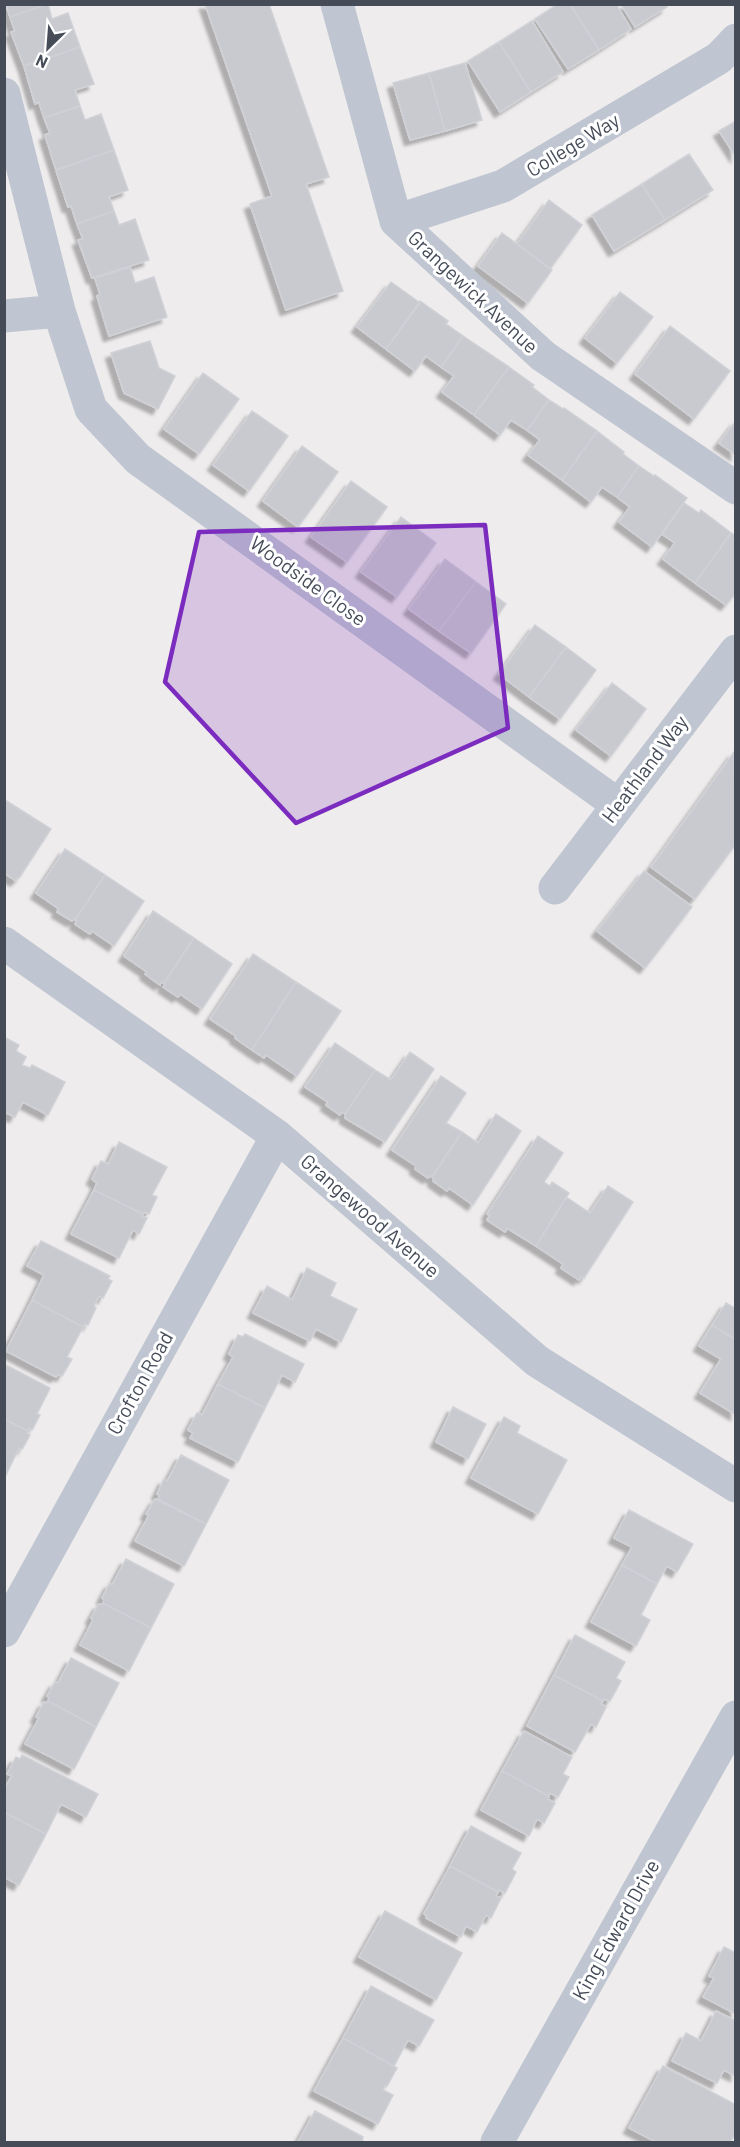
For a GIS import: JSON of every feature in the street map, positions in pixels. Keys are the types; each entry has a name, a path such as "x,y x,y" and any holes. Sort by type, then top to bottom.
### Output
{"street":[{"name":"Grangewick Avenue","path":"337,4 396,221 543,356 735,488"},
{"name":"College Way","path":"396,221 503,186 719,58 735,40"},
{"name":"Woodside Close","path":"4,94 59,311 91,409 138,459 617,804"},
{"path":"4,316 59,311"},
{"name":"Heathland Way","path":"555,888 735,651"},
{"name":"Grangewood Avenue","path":"4,943 277,1136 537,1361 735,1486"},
{"name":"Crofton Road","path":"4,1630 277,1136"},
{"name":"King Edward Drive","path":"497,2142 735,1717"}],"highlighted area":[{"path":"485,525 508,728 296,823 165,682 199,532"}],"building":[{"path":"6,4 48,4 10,17"},
{"path":"48,4 52,19 68,13 80,47 24,66 11,32 15,31 10,17"},
{"path":"205,4 269,4 329,177 306,184 343,291 286,310 250,204 272,196"},
{"path":"558,4 570,4 599,50 568,69 535,19"},
{"path":"570,4 616,4 631,29 599,50"},
{"path":"621,4 665,4 667,7 635,27"},
{"path":"532,21 563,72 531,92 499,42"},
{"path":"499,42 531,92 500,112 468,61"},
{"path":"80,47 94,84 75,90 80,106 44,118 39,102 35,104 24,66"},
{"path":"465,63 482,120 445,131 429,73"},
{"path":"429,73 445,131 410,140 393,83"},
{"path":"80,106 85,120 101,114 114,150 56,170 45,135 50,133 44,118"},
{"path":"736,121 736,157 719,131"},
{"path":"114,150 128,190 109,197 114,211 77,224 71,206 68,207 56,170"},
{"path":"689,154 713,190 665,220 642,184"},
{"path":"642,184 665,220 614,251 592,215"},
{"path":"549,200 582,225 550,269 517,244"},
{"path":"114,211 119,225 135,219 149,260 92,278 78,240 83,239 77,224"},
{"path":"502,233 552,270 528,303 478,266"},
{"path":"130,267 135,283 154,277 167,317 109,336 97,296 100,294 95,278"},
{"path":"391,282 420,303 386,349 357,327"},
{"path":"620,292 653,317 617,363 585,338"},
{"path":"420,301 448,321 446,324 463,336 441,367 426,356 415,371 386,349"},
{"path":"670,326 730,371 694,419 635,374"},
{"path":"463,336 509,367 474,415 442,392 454,376 441,367"},
{"path":"150,341 159,368 175,376 158,409 124,393 111,353"},
{"path":"509,367 534,385 532,387 549,400 527,430 511,420 500,435 474,415"},
{"path":"203,373 239,399 199,454 164,429"},
{"path":"549,400 597,431 562,480 528,455 540,440 527,430"},
{"path":"252,411 288,436 249,491 213,465"},
{"path":"736,421 736,455 719,443"},
{"path":"597,431 639,466 617,497 602,487 591,502 562,480"},
{"path":"302,446 338,472 298,527 263,501"},
{"path":"639,466 687,498 652,547 619,522 630,507 617,497"},
{"path":"351,481 387,507 347,562 311,537"},
{"path":"684,503 699,513 701,510 731,533 695,583 663,559 675,543 662,534"},
{"path":"401,517 436,543 397,597 361,572"},
{"path":"731,533 736,536 736,593 726,605 695,583"},
{"path":"445,559 476,582 439,631 409,609"},
{"path":"476,582 506,604 471,653 439,631"},
{"path":"535,625 566,647 529,697 499,674"},
{"path":"566,647 596,670 560,719 529,697"},
{"path":"612,683 646,709 611,756 576,730"},
{"path":"734,752 736,844 695,899 651,867"},
{"path":"5,800 51,829 16,881 4,873"},
{"path":"65,849 105,875 75,920 72,921 57,912 59,909 36,893"},
{"path":"644,871 692,907 645,968 597,931"},
{"path":"105,875 144,901 114,946 92,931 90,934 75,924 77,921 75,920"},
{"path":"153,911 194,938 164,983 161,982 160,985 145,974 147,972 124,956"},
{"path":"194,938 232,964 202,1009 180,994 178,997 163,987"},
{"path":"253,954 296,982 252,1050 210,1019"},
{"path":"296,982 341,1011 297,1076 266,1055 264,1058 252,1050"},
{"path":"4,1037 19,1045 16,1051 26,1057 22,1065 30,1068 32,1065 65,1082 48,1115 23,1102 15,1117 4,1112"},
{"path":"335,1043 375,1070 345,1114 342,1112 340,1115 326,1105 328,1102 305,1087"},
{"path":"410,1052 434,1069 385,1142 345,1118 345,1114 375,1070 391,1080"},
{"path":"441,1076 466,1093 446,1123 462,1132 432,1177 428,1178 415,1169 416,1166 392,1150"},
{"path":"496,1114 521,1131 473,1205 449,1188 447,1191 433,1181 432,1177 462,1132 478,1143"},
{"path":"538,1136 563,1153 544,1182 550,1186 552,1182 569,1193 536,1246 507,1228 505,1232 487,1220 490,1215 487,1214"},
{"path":"119,1142 167,1167 152,1195 157,1197 149,1214 145,1212 143,1214 94,1190 97,1183 92,1179 101,1161 108,1164"},
{"path":"608,1186 633,1202 584,1278 581,1276 579,1280 561,1268 563,1264 536,1246 566,1197 590,1213"},
{"path":"94,1190 147,1218 139,1234 133,1230 119,1258 71,1234"},
{"path":"41,1241 110,1276 108,1279 112,1281 103,1298 99,1296 88,1325 85,1324 83,1327 32,1300 44,1275 27,1266"},
{"path":"307,1268 336,1283 330,1296 357,1309 341,1342 316,1329 310,1341 253,1313 267,1286 292,1300"},
{"path":"32,1300 83,1327 67,1357 72,1359 62,1376 58,1374 56,1377 6,1351"},
{"path":"726,1303 736,1309 736,1340 712,1325"},
{"path":"712,1325 736,1340 736,1415 700,1393 721,1359 699,1346"},
{"path":"245,1334 304,1364 295,1382 282,1375 265,1408 218,1384 233,1357 229,1354 238,1335 243,1337"},
{"path":"4,1364 50,1388 32,1430 29,1428 28,1431 4,1419"},
{"path":"218,1384 265,1408 238,1462 190,1438 193,1433 188,1430 197,1413 202,1415"},
{"path":"453,1407 486,1424 468,1459 436,1442"},
{"path":"504,1417 520,1426 517,1433 567,1460 538,1514 471,1478"},
{"path":"4,1419 28,1431 30,1435 22,1449 19,1448 6,1475"},
{"path":"181,1455 229,1480 206,1524 158,1499 160,1495 157,1494 164,1479 167,1481"},
{"path":"155,1499 206,1524 184,1566 135,1541"},
{"path":"629,1510 693,1544 677,1572 667,1566 657,1584 622,1565 632,1547 614,1538"},
{"path":"126,1559 174,1584 151,1628 103,1603 102,1598"},
{"path":"622,1565 657,1584 641,1615 650,1620 636,1646 591,1622"},
{"path":"103,1603 151,1628 129,1671 80,1645 93,1620 91,1618 99,1604"},
{"path":"575,1635 625,1662 616,1678 621,1681 610,1701 604,1699 603,1701 554,1675"},
{"path":"71,1658 119,1683 96,1727 48,1701 47,1696 55,1682 58,1683"},
{"path":"554,1675 603,1701 601,1704 606,1707 596,1727 591,1724 575,1752 527,1726"},
{"path":"48,1701 96,1727 74,1769 25,1744 39,1718 36,1717 44,1702"},
{"path":"524,1731 572,1757 563,1774 569,1777 558,1797 550,1793 549,1796 502,1771"},
{"path":"22,1755 98,1794 86,1817 61,1804 46,1834 4,1812 4,1789 12,1776 7,1774 16,1757 20,1759"},
{"path":"502,1771 549,1796 548,1799 555,1803 544,1823 537,1819 529,1836 481,1810"},
{"path":"4,1812 46,1834 19,1885 4,1877"},
{"path":"471,1826 521,1853 512,1869 516,1872 505,1893 499,1890 498,1892 450,1866"},
{"path":"450,1866 498,1892 496,1896 501,1898 491,1918 486,1915 477,1932 466,1926 461,1937 426,1918 424,1914"},
{"path":"385,1911 462,1953 436,2000 359,1957"},
{"path":"724,1947 736,1953 736,2014 703,1997 714,1978 709,1976"},
{"path":"371,1986 434,2020 419,2046 408,2040 394,2066 343,2038"},
{"path":"716,2011 736,2021 736,2076 724,2070 717,2083 672,2061 686,2033 701,2041"},
{"path":"343,2038 397,2068 383,2090 393,2095 378,2124 314,2091"},
{"path":"663,2066 736,2105 736,2133 730,2142 656,2142 629,2128"},
{"path":"315,2111 363,2137 362,2141 365,2142 298,2142"}]}
